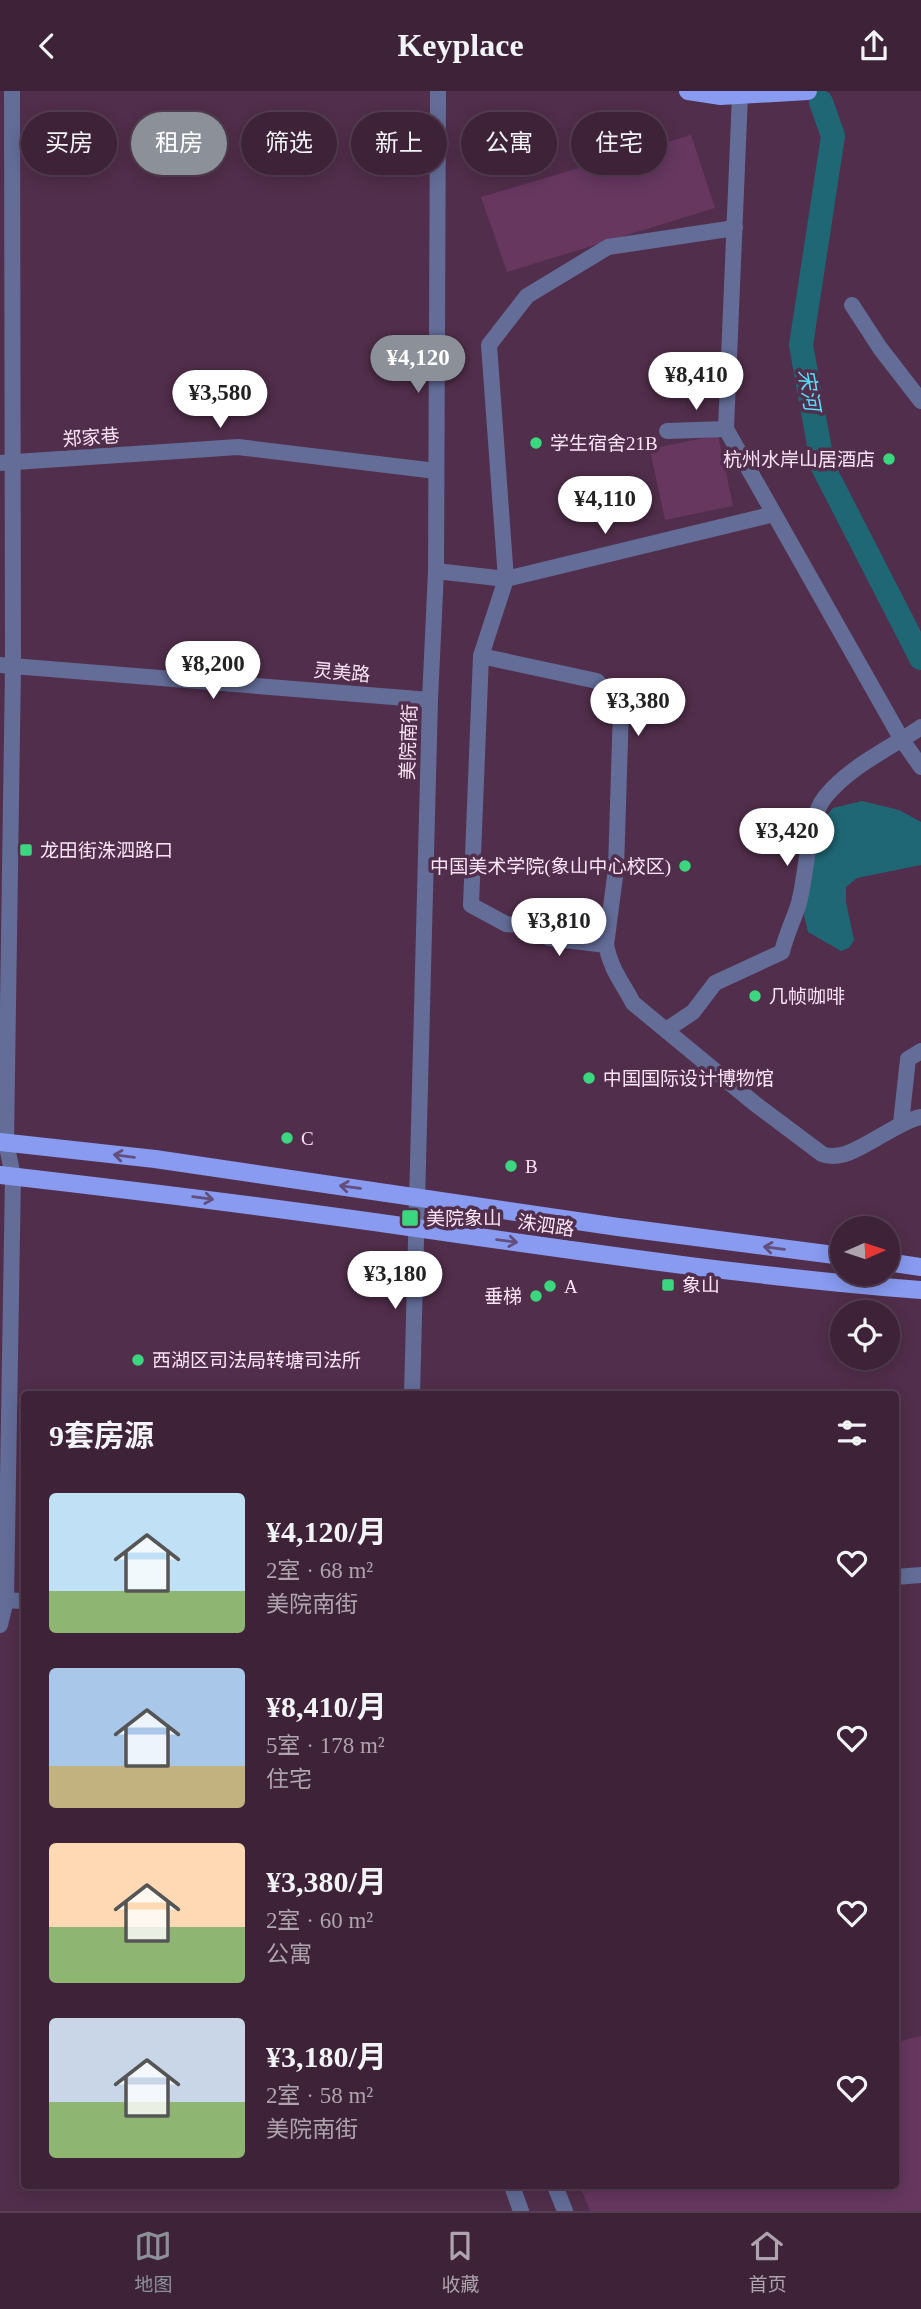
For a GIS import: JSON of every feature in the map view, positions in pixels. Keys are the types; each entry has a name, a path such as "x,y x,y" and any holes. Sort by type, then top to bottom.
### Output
{"main road":[{"path":"688,91 721,96 808,91"},
{"name":"洙泗路","path":"3,1142 155,1159 618,1227 830,1254"},
{"name":"洙泗路","path":"7,1175 146,1191 667,1263 921,1290"},
{"path":"900,1264 921,1267"}],"street":[{"path":"0,1625 3,1600 7,1175 3,1142 12,91"},
{"name":"美院南街","path":"412,1391 430,700 436,571 438,91"},
{"path":"740,95 726,429 902,740 921,767"},
{"path":"606,945 549,938 529,926 506,924 471,905 481,656 506,579 489,345 527,296 608,247 735,228"},
{"path":"852,305 880,348 921,401"},
{"path":"667,431 726,429"},
{"name":"郑家巷","path":"7,463 238,447 436,471"},
{"path":"436,571 506,579 774,514"},
{"path":"481,656 597,681 621,708 616,869 606,945 609,962 617,973 620,985 633,1003 754,1103 829,1157 858,1148 901,1123 921,1117"},
{"name":"灵美路","path":"7,666 430,700"},
{"path":"666,1030 693,1012 715,983 782,952 798,905 814,819 824,797 860,765 921,727"},
{"path":"901,1123 908,1059 921,1051"},
{"path":"899,1577 921,1575"},
{"path":"3,1600 21,1601"},
{"path":"513,2189 521,2211"},
{"path":"556,2189 565,2211"}],"shaded area":[{"path":"691,135 715,208 507,272 481,197 571,170 571,175 667,175 667,142"},
{"path":"718,435 733,506 665,520 650,449"},
{"path":"862,801 899,810 921,822 921,865 857,878 846,887 846,902 854,940 849,948 841,951 808,932 804,915 818,826 833,808"},
{"path":"921,2036 921,2211 590,2211 581,2189 899,2189 899,2041"}],"waterway":[{"name":"宋河","path":"821,102 833,136 801,345 823,467 921,658"}],"place":[{"name":"学生宿舍21B","path":"536,443"},
{"name":"杭州水岸山居酒店","path":"889,459"},
{"name":"龙田街洙泗路口","path":"26,850"},
{"name":"中国美术学院(象山中心校区)","path":"685,866"},
{"name":"几帧咖啡","path":"755,996"},
{"name":"中国国际设计博物馆","path":"589,1078"},
{"name":"C","path":"287,1138"},
{"name":"B","path":"511,1166"},
{"name":"美院象山","path":"410,1218"},
{"name":"象山","path":"668,1285"},
{"name":"A","path":"550,1286"},
{"name":"垂梯","path":"536,1296"},
{"name":"西湖区司法局转塘司法所","path":"138,1360"}]}
